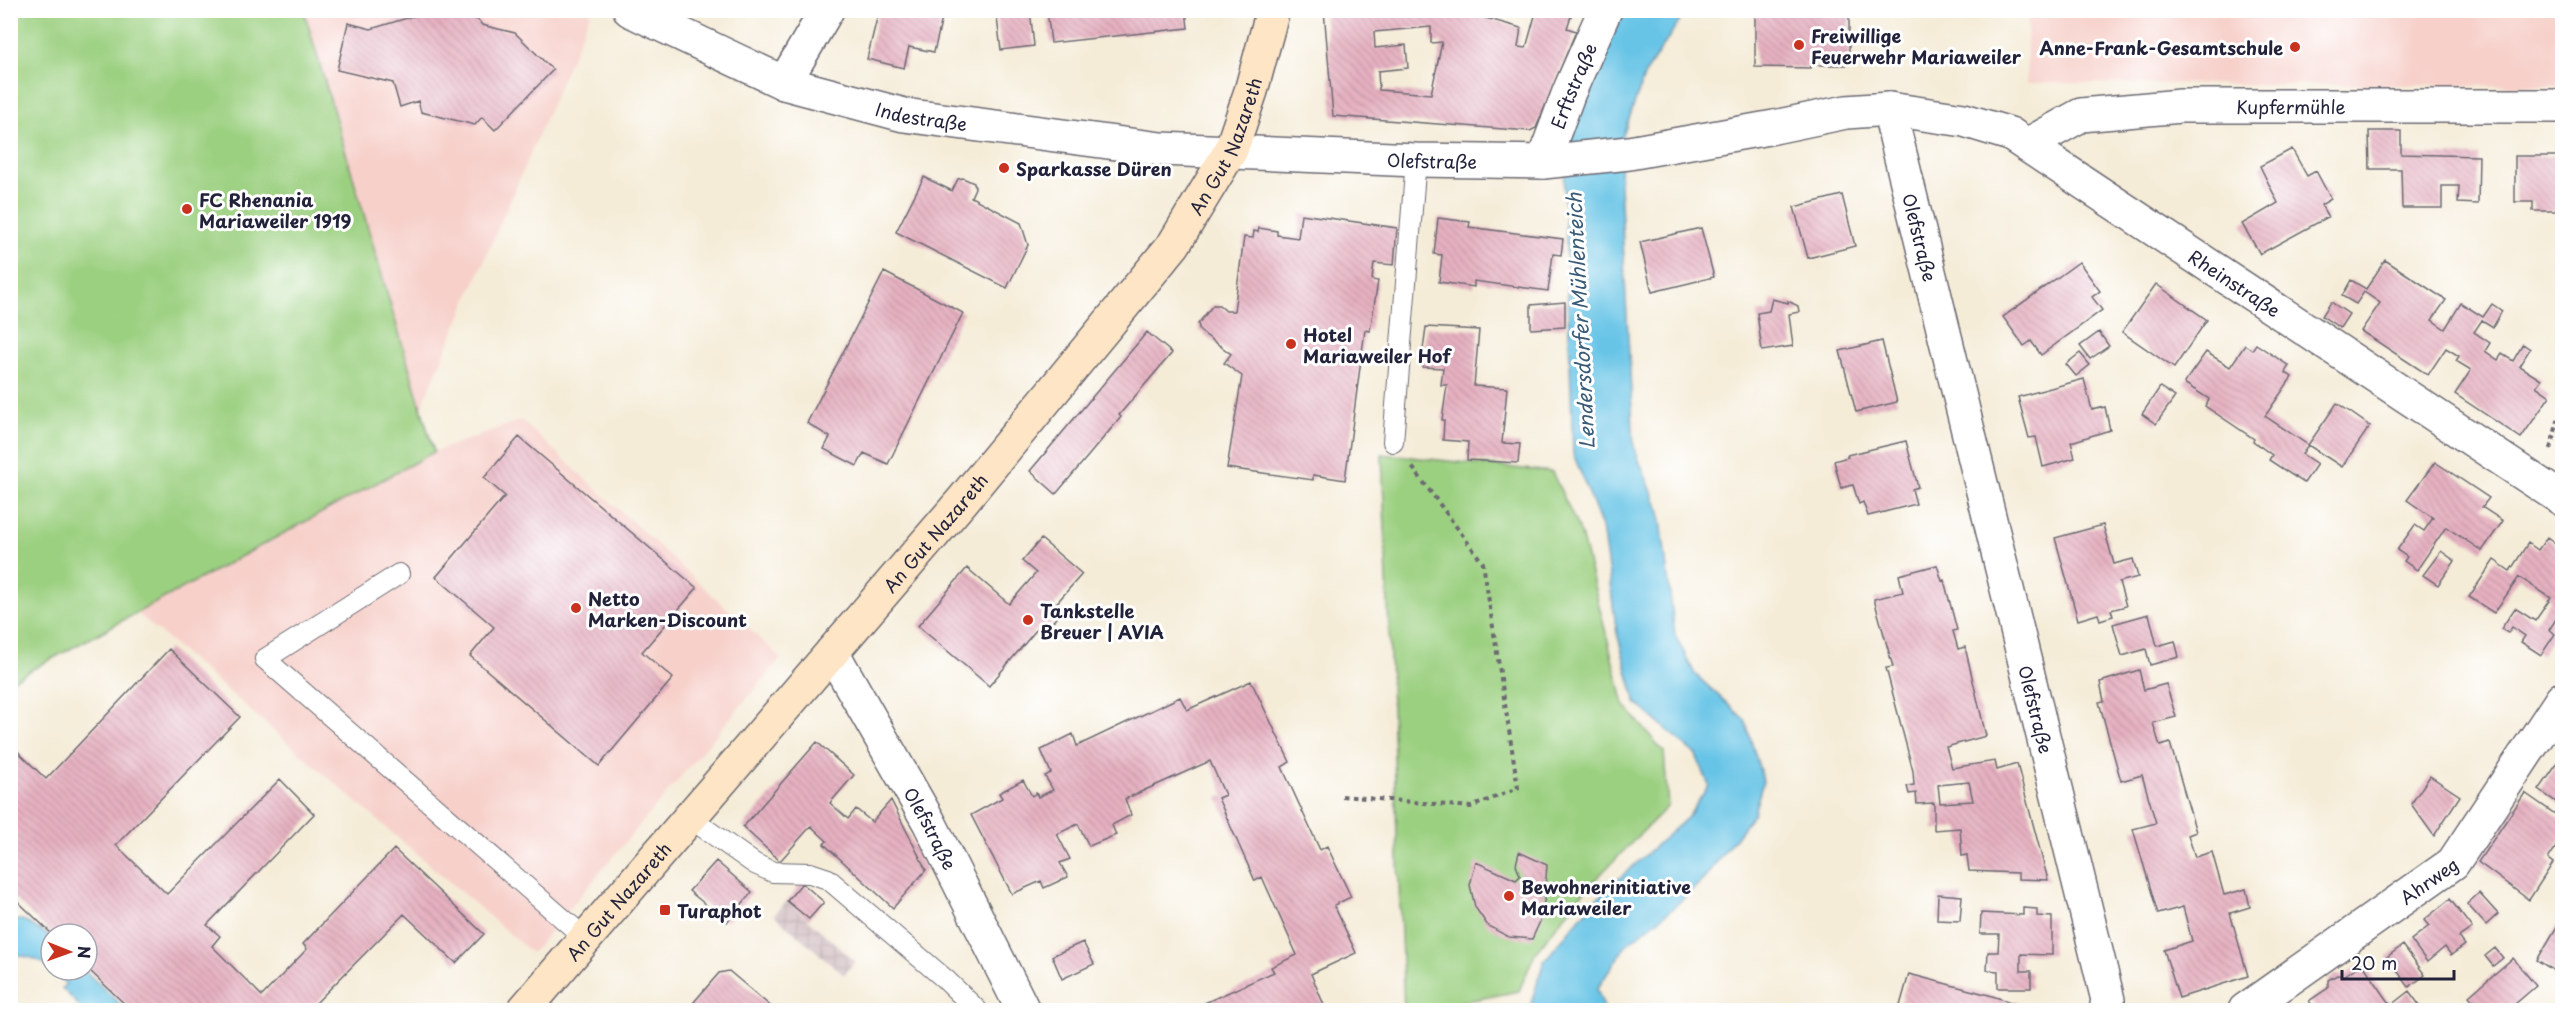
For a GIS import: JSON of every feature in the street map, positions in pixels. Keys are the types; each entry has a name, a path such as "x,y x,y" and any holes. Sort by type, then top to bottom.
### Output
{"main road":[{"name":"An Gut Nazareth","path":"528,1009 585,938 963,500 1174,244 1231,150 1251,91 1273,10"}],"street":[{"name":"Indestraße","path":"630,10 784,83 904,115 1125,145 1231,150"},
{"path":"784,83 827,10"},
{"name":"Erftstraße","path":"1551,161 1569,92 1605,10"},
{"name":"Kupfermühle","path":"2027,145 2081,115 2181,106 2562,106"},
{"name":"Olefstraße","path":"1231,150 1416,160 1551,161 1629,153 1846,112 1889,109 2108,1000 2106,1011"},
{"name":"Rheinstraße","path":"1889,109 1964,120 2010,134 2562,499"},
{"name":"Olefstraße","path":"832,652 929,822 1023,1011"},
{"name":"Ahrweg","path":"2245,1011 2453,863 2562,699"}],"lane":[{"path":"1393,442 1416,160"},
{"path":"399,574 265,659 585,938"},
{"path":"690,818 755,864 773,872 810,873 828,879 945,979 977,1011"}],"path":[{"path":"1342,796 1471,807 1518,788 1483,563 1393,442"}],"shaded area":[{"path":"588,10 591,12 421,408 304,11"},
{"name":"Anne-Frank-Gesamtschule","path":"2028,11 2562,11 2562,86 2026,83"},
{"path":"521,420 781,658 532,953 136,612 434,452"},
{"path":"787,901 855,961 844,975 774,915"}],"green space":[{"name":"FC Rhenania Mariaweiler 1919","path":"11,10 304,11 434,452 11,681"},
{"path":"1382,454 1552,472 1581,534 1624,705 1664,752 1668,806 1586,889 1535,953 1519,991 1420,1010 1404,1010"}],"water":[{"name":"Lendersdorfer Mühlenteich","path":"1622,11 1686,11 1645,74 1621,141 1620,185 1634,448 1660,512 1675,635 1695,674 1745,720 1763,781 1754,813 1704,879 1672,909 1626,945 1597,989 1605,1010 1529,1010 1544,961 1595,900 1688,817 1709,785 1696,755 1636,703 1617,633 1602,527 1573,453 1564,186 1567,140 1575,92"},
{"path":"11,920 23,920 39,930 39,961 22,956 11,957"},
{"path":"64,982 97,982 126,1010 83,1010 62,988 66,984"}],"building":[{"path":"879,10 944,10 934,52 909,47 904,68 867,59"},
{"path":"996,10 1030,10 1034,46 1001,50"},
{"path":"1047,10 1186,10 1188,28 1051,43"},
{"path":"1324,10 1458,10 1521,28 1518,47 1526,48 1536,12 1542,14 1543,10 1573,10 1567,28 1576,31 1536,128 1530,131 1333,116","holes":["1431,27 1431,43 1442,42 1431,94 1379,90 1378,71 1408,68 1406,45 1375,48 1374,32"]},
{"path":"1755,10 1849,10 1849,65 1811,65 1811,68 1755,67"},
{"path":"427,12 459,20 466,16 478,20 482,25 515,33 553,70 495,130 482,117 475,125 421,112 418,101 400,107 393,83 337,70 348,23 371,29"},
{"path":"2369,131 2401,131 2401,154 2479,156 2478,204 2458,203 2459,186 2442,186 2442,208 2402,208 2401,169 2370,169"},
{"path":"2292,149 2307,176 2316,171 2331,199 2321,205 2328,217 2260,254 2242,224 2278,203 2260,166"},
{"path":"2515,156 2562,156 2562,211 2533,211 2533,202 2515,202"},
{"path":"924,177 952,191 958,179 963,178 974,183 975,188 971,197 1021,223 1028,245 1007,288 896,232"},
{"path":"1842,195 1855,246 1808,258 1794,207"},
{"name":"Hotel Mariaweiler Hof","path":"1301,214 1397,228 1394,265 1374,263 1372,280 1378,281 1370,331 1365,330 1345,480 1313,475 1313,480 1227,468 1242,376 1224,363 1231,354 1200,331 1198,324 1213,305 1219,305 1226,311 1234,311 1244,237 1253,238 1254,231 1258,232 1259,228 1277,231 1277,235 1298,238"},
{"path":"1438,218 1470,222 1469,227 1563,239 1561,255 1553,254 1548,291 1474,281 1474,287 1439,282 1442,255 1434,254"},
{"path":"1701,228 1714,277 1652,292 1640,242"},
{"path":"2385,260 2446,300 2432,320 2445,329 2461,303 2483,317 2492,304 2502,311 2493,327 2482,320 2474,332 2490,343 2485,351 2498,360 2502,354 2513,361 2523,344 2530,349 2519,366 2541,380 2536,386 2550,396 2521,438 2455,394 2471,370 2456,361 2459,356 2446,348 2428,375 2361,331 2380,303 2364,292 2356,304 2342,296 2351,280 2366,289"},
{"path":"2079,262 2100,291 2092,297 2102,310 2041,355 2031,341 2024,346 2003,317"},
{"path":"884,272 963,313 888,464 864,453 857,466 824,449 830,437 807,423"},
{"path":"2156,284 2207,320 2174,368 2122,332"},
{"path":"1772,299 1788,303 1788,301 1798,306 1799,312 1789,314 1793,346 1762,351 1757,313 1769,311"},
{"path":"1565,302 1565,327 1531,329 1531,305"},
{"path":"2331,302 2349,314 2340,328 2322,316"},
{"path":"1426,327 1479,330 1474,386 1507,388 1502,443 1520,444 1518,463 1467,460 1468,442 1443,440 1444,420 1442,420 1447,385 1441,385 1443,368 1423,367 1421,364"},
{"path":"1147,332 1172,353 1056,494 1030,471"},
{"path":"2099,332 2109,346 2090,359 2080,346"},
{"path":"1882,341 1897,402 1856,412 1840,351"},
{"path":"2256,344 2289,366 2285,372 2292,377 2265,416 2308,445 2302,454 2317,464 2304,483 2269,460 2272,455 2253,441 2254,439 2205,406 2209,399 2184,383 2206,352 2230,367 2245,345 2252,350"},
{"path":"2080,353 2090,365 2076,376 2066,364"},
{"path":"2084,379 2092,410 2105,407 2110,430 2071,442 2075,458 2043,467 2036,437 2029,438 2018,397"},
{"path":"2160,387 2175,397 2156,424 2142,414"},
{"path":"2337,403 2370,426 2342,467 2308,445"},
{"name":"Netto Marken-Discount","path":"519,437 697,588 642,652 673,678 599,766 470,656 494,627 436,577 505,496 484,478"},
{"path":"1906,441 1918,487 1912,489 1916,504 1868,516 1863,502 1859,504 1853,485 1841,488 1834,461 1848,457 1847,455"},
{"path":"2435,462 2489,498 2482,507 2503,521 2482,551 2446,527 2417,570 2404,561 2407,557 2397,550 2415,525 2424,531 2433,518 2407,500"},
{"path":"2103,525 2114,564 2133,559 2138,577 2119,582 2126,606 2111,610 2113,616 2100,620 2098,614 2078,620 2055,538"},
{"path":"2547,537 2562,548 2562,619 2558,616 2549,630 2555,634 2541,655 2521,642 2525,636 2512,627 2508,633 2501,629 2515,608 2535,621 2551,598 2519,577 2494,613 2469,597 2494,560 2510,571 2528,543 2538,550"},
{"path":"1041,539 1082,574 1054,606 1061,612 1043,633 1037,629 989,686 918,626 967,568 1009,604 1036,573 1022,561"},
{"path":"2441,551 2455,561 2438,585 2423,575"},
{"path":"1937,565 1942,581 1944,580 1957,630 1953,631 1958,649 1965,647 1986,736 1946,747 1952,768 1995,761 1997,770 2017,764 2048,880 2018,879 2018,873 1969,871 1967,855 1962,856 1960,828 1934,830 1934,803 1917,804 1916,793 1909,794 1907,786 1914,785 1913,771 1886,668 1893,667 1874,599 1903,592 1899,575","holes":["1969,782 1973,801 1940,803 1938,785"]},
{"path":"2149,614 2157,646 2175,641 2179,657 2150,665 2146,649 2122,656 2113,624"},
{"path":"169,649 240,717 116,845 167,894 280,779 314,814 207,925 220,936 212,946 262,996 307,949 303,944 394,849 484,934 456,963 404,914 309,1010 131,1010 99,979 99,922 39,922 10,894 10,744 46,779"},
{"path":"2139,670 2144,690 2166,684 2176,717 2153,723 2160,746 2170,743 2196,832 2188,835 2195,857 2212,852 2224,895 2246,889 2250,907 2230,913 2248,976 2179,998 2164,950 2192,941 2183,907 2158,914 2133,829 2156,823 2142,775 2121,781 2099,702 2104,701 2100,682"},
{"path":"1251,681 1290,762 1282,767 1320,850 1327,846 1351,897 1334,905 1356,953 1311,974 1326,1010 1189,1010 1274,972 1271,967 1297,955 1262,877 1255,881 1218,798 1225,795 1210,761 1125,799 1131,815 1112,825 1116,835 1089,846 1078,824 1057,834 1070,859 1060,863 1068,877 1044,888 1041,881 1012,894 971,815 1002,798 999,793 1023,780 1032,796 1036,793 1038,797 1053,790 1045,776 1051,773 1041,750 1073,734 1077,746 1180,697 1187,710"},
{"path":"817,742 854,775 830,803 848,819 856,809 872,822 891,800 926,870 893,908 824,844 827,841 811,826 780,861 743,827"},
{"path":"2557,764 2562,767 2562,806 2539,790"},
{"path":"2430,776 2460,796 2434,836 2411,804"},
{"path":"2525,793 2562,819 2562,838 2548,859 2553,863 2529,900 2478,862"},
{"name":"Bewohnerinitiative Mariaweiler","path":"1519,852 1547,865 1543,915 1532,939 1509,937 1488,926 1475,907 1470,885 1476,862 1516,880 1520,876 1516,865"},
{"path":"716,861 752,892 727,922 689,891"},
{"path":"802,883 824,902 809,919 787,901"},
{"path":"2479,893 2498,914 2486,925 2467,904"},
{"path":"1938,894 1962,896 1960,921 1937,920"},
{"path":"2450,899 2472,928 2459,937 2465,945 2451,955 2445,947 2427,962 2411,940 2429,926 2424,920"},
{"path":"2023,908 2037,909 2037,916 2052,917 2052,955 2021,954 2021,971 2031,971 2031,988 1998,988 1998,971 1987,970 1988,952 1998,952 1999,934 1980,934 1981,913 2023,915"},
{"path":"2562,918 2562,980 2556,982 2553,970 2537,960"},
{"path":"1083,942 1094,964 1062,979 1052,956"},
{"path":"2403,945 2425,975 2409,987 2387,957"},
{"path":"2495,948 2503,958 2493,966 2485,956"},
{"path":"2513,958 2536,986 2508,1010 2481,1010 2469,996"},
{"path":"2362,963 2391,1005 2409,991 2423,1010 2316,1010 2309,1001 2328,988 2328,980 2337,975 2344,976"},
{"path":"729,971 775,1010 687,1010 719,973"},
{"path":"1909,974 2036,1010 1901,1010 1899,1009"}],"place":[{"name":"Freiwillige Feuerwehr Mariaweiler","path":"1799,45"},
{"name":"Anne-Frank-Gesamtschule","path":"2295,47"},
{"name":"Sparkasse Düren","path":"1004,168"},
{"name":"FC Rhenania Mariaweiler 1919","path":"187,209"},
{"name":"Hotel Mariaweiler Hof","path":"1291,344"},
{"name":"Netto Marken-Discount","path":"576,608"},
{"name":"Tankstelle Breuer | AVIA","path":"1028,620"},
{"name":"Bewohnerinitiative Mariaweiler","path":"1509,896"},
{"name":"Turaphot","path":"665,910"}]}
